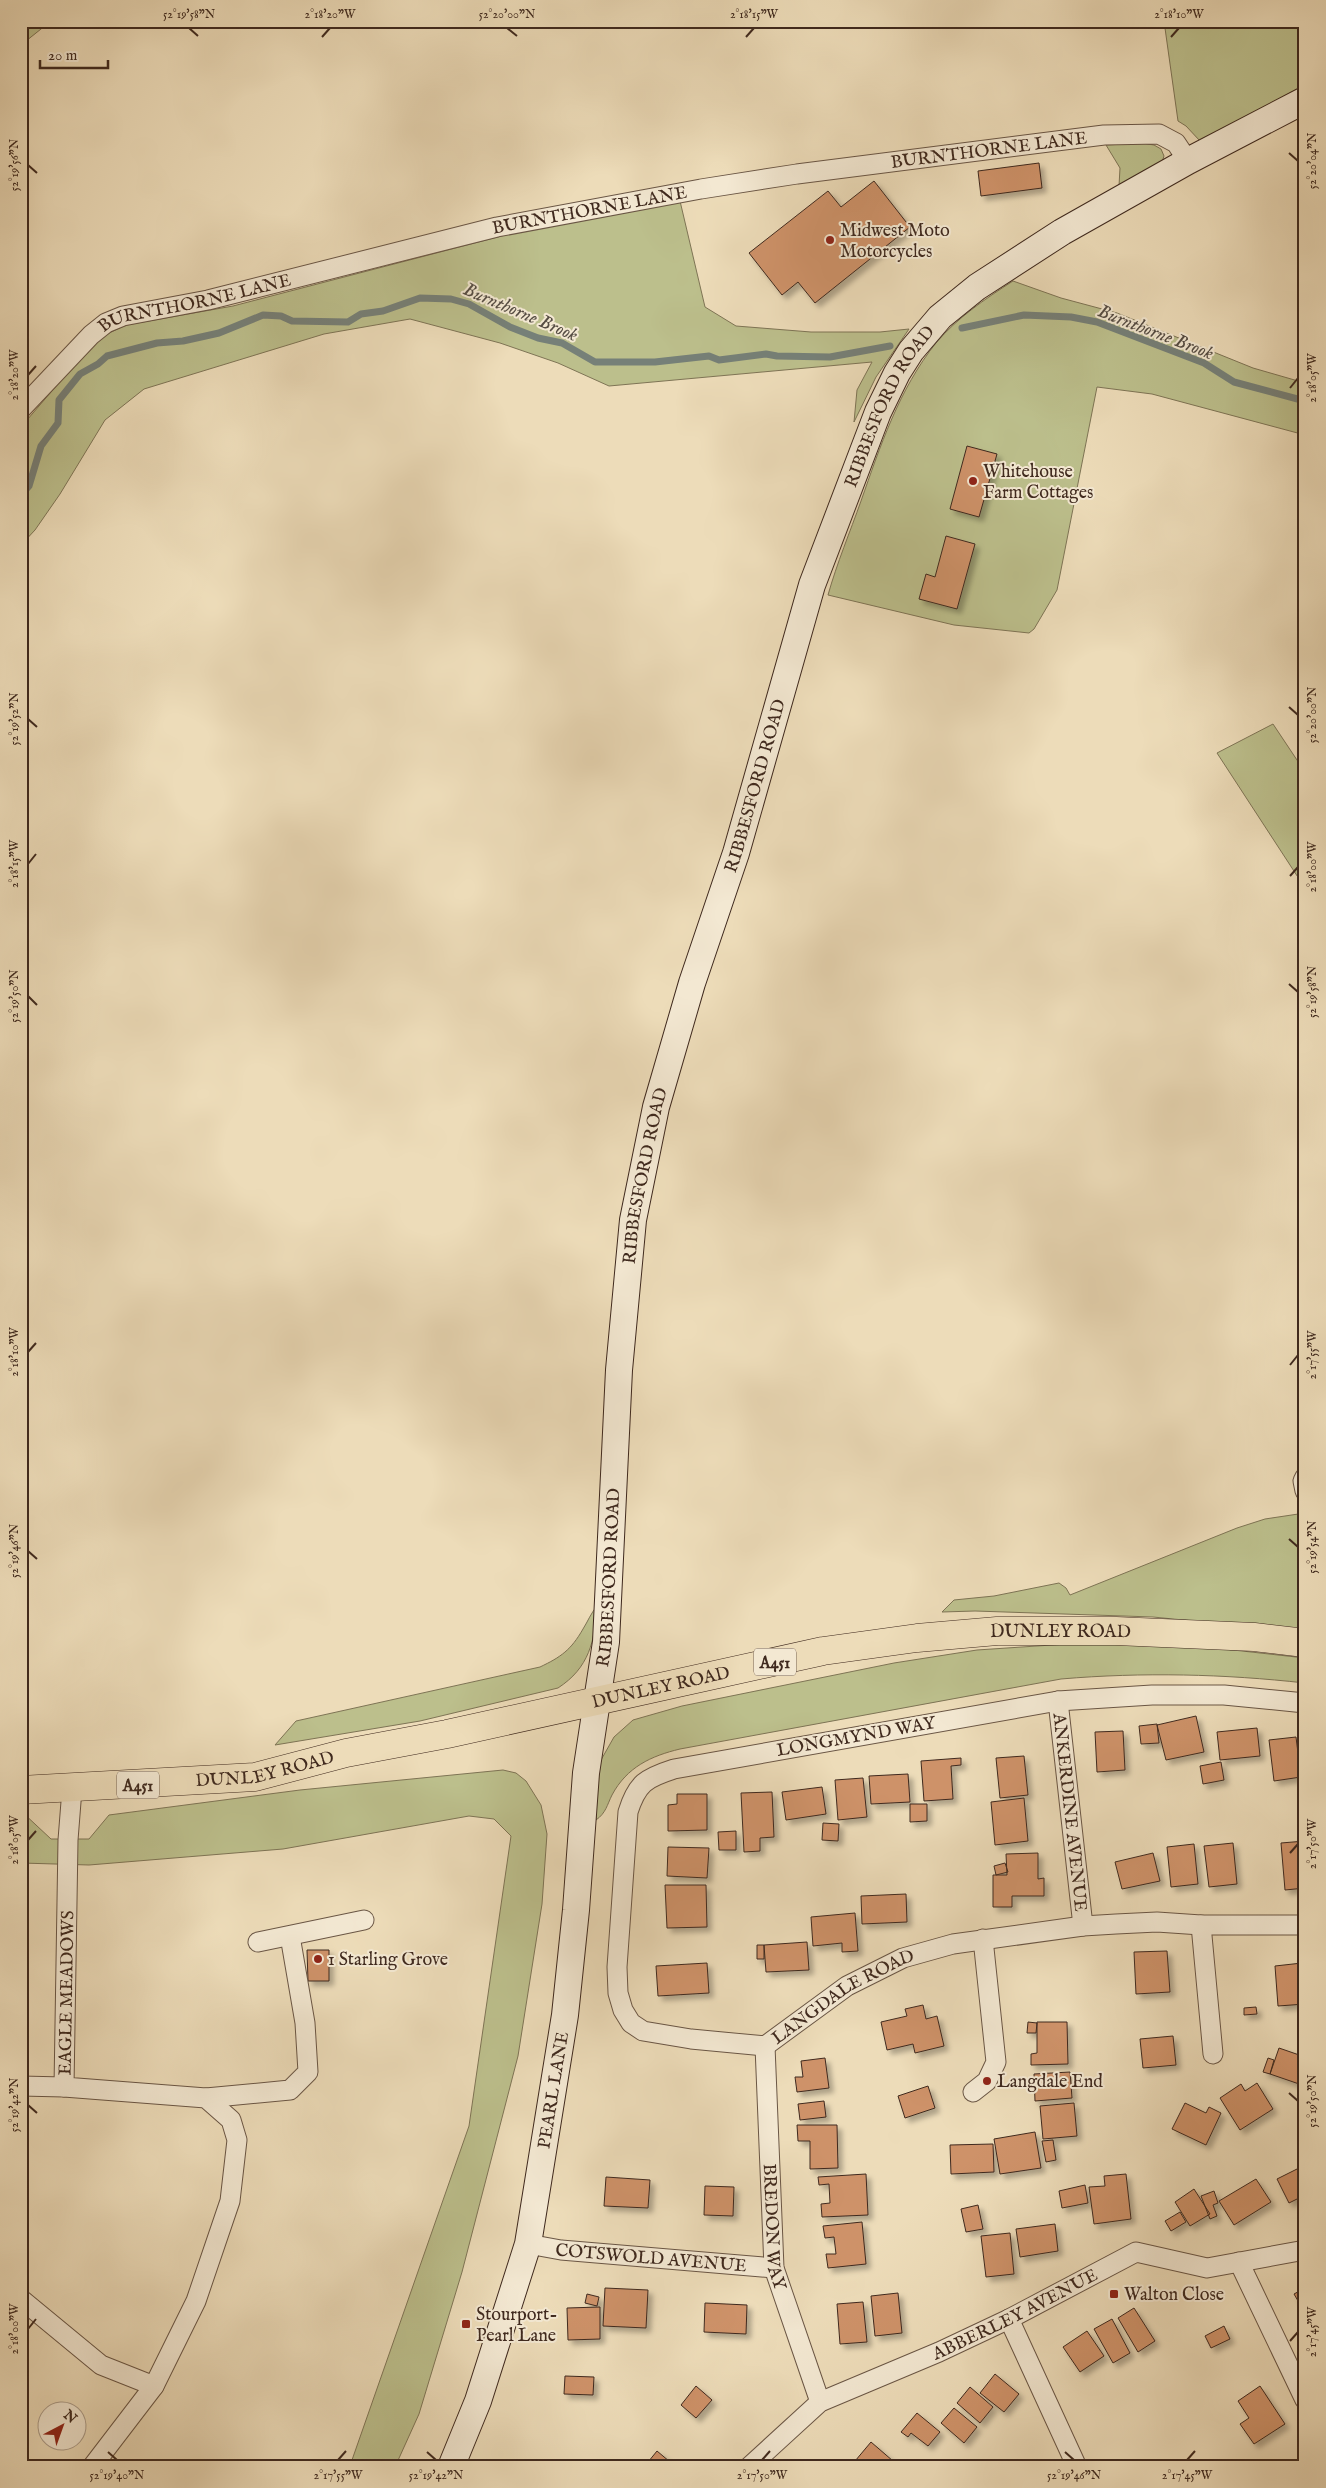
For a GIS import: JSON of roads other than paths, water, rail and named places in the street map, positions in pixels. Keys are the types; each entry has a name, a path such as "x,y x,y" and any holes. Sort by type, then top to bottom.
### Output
{"main road":[{"name":"RIBBESFORD ROAD","path":"596,1701 606,1642 618,1370 633,1220 656,1107 692,983 736,853 803,612 864,444 897,373 911,351 940,317 977,287 1017,259 1188,161 1305,100"},
{"name":"DUNLEY ROAD","path":"21,1790 72,1789 255,1777 346,1753 447,1734 823,1651 926,1637 997,1632 1116,1631 1254,1637 1305,1643"},
{"name":"PEARL LANE","path":"451,2467 478,2401 528,2244 565,2015 576,1910 586,1773 596,1701"}],"street":[{"name":"BURNTHORNE LANE","path":"21,408 91,335 106,323 123,316 208,300 497,227 701,189 797,174 1104,135 1159,134 1176,143 1188,161"},
{"path":"1305,1477 1303,1481 1305,1490"},
{"name":"LONGMYND WAY","path":"623,2010 618,1993 617,1967 628,1812 634,1793 643,1783 658,1774 674,1768 1058,1701 1152,1695 1224,1695 1305,1703"},
{"name":"ANKERDINE AVENUE","path":"1058,1701 1083,1926"},
{"name":"EAGLE MEADOWS","path":"72,1789 68,1840 64,2087 206,2098 290,2090 308,2072 305,2023 290,1936"},
{"path":"258,1942 364,1920"},
{"name":"LANGDALE ROAD","path":"623,2010 631,2023 643,2031 691,2039 765,2046 847,1986 903,1958 983,1938 1083,1926 1157,1922 1201,1925 1305,1925"},
{"path":"1201,1925 1213,2054"},
{"path":"973,2092 987,2081 996,2062 983,1938"},
{"name":"BREDON WAY","path":"765,2046 774,2268 820,2402"},
{"path":"21,2086 64,2087"},
{"path":"92,2467 154,2386 196,2301 230,2202 237,2140 232,2120 206,2098"},
{"name":"COTSWOLD AVENUE","path":"528,2244 561,2250 774,2268"},
{"name":"ABBERLEY AVENUE","path":"749,2467 820,2402 939,2352 1009,2319 1136,2252 1207,2268 1305,2250"},
{"path":"1239,2262 1305,2400"},
{"path":"21,2299 101,2364 154,2386"},
{"path":"1009,2319 1077,2467"}],"waterway":[{"name":"Burnthorne Brook","path":"21,495 29,486 41,446 58,423 59,400 80,374 98,364 107,356 157,343 183,341 219,333 263,315 281,316 292,321 348,322 361,314 383,311 420,298 451,299 469,304 510,327 538,338 562,343 595,362 655,362 709,356 719,360 766,354 830,357 890,346"},
{"name":"Burnthorne Brook","path":"962,328 1024,315 1071,317 1097,322 1204,363 1234,382 1305,401"}],"place":[{"name":"Midwest Moto Motorcycles","path":"830,240"},
{"name":"Whitehouse Farm Cottages","path":"973,481"},
{"name":"1 Starling Grove","path":"318,1959"},
{"name":"Langdale End","path":"987,2081"},
{"name":"Walton Close","path":"1114,2294"},
{"name":"Stourport- Pearl Lane","path":"466,2324"}]}
